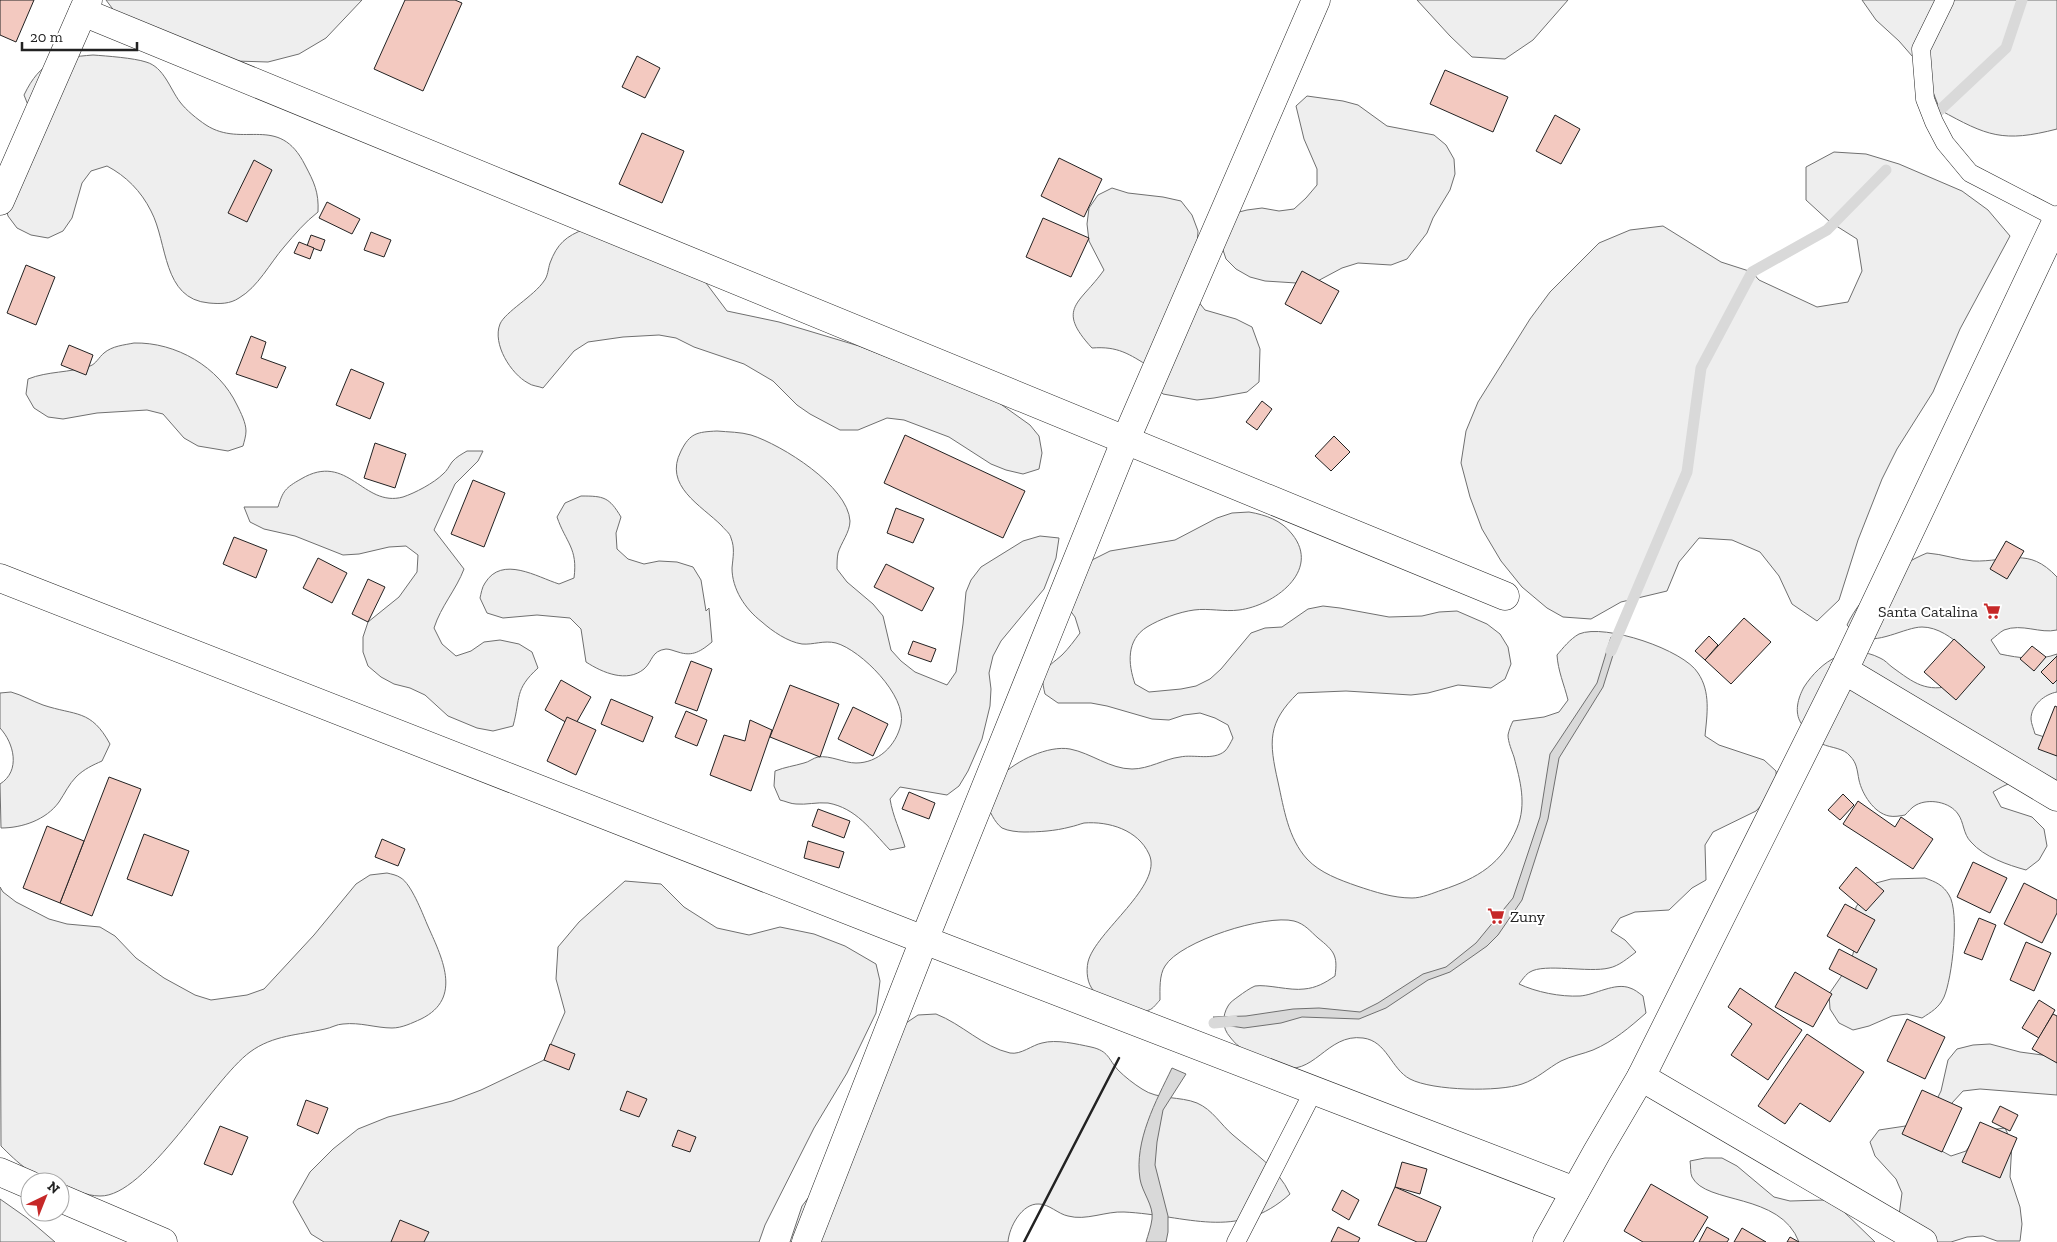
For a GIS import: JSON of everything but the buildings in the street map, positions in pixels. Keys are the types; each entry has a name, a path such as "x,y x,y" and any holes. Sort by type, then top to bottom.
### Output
{"street":[{"path":"806,1242 924,940 1126,439 1316,0"},
{"path":"0,201 86,6 1505,596"},
{"path":"1547,1242 1641,1077 1844,670 2057,219"},
{"path":"0,578 924,940 1575,1191"},
{"path":"1844,670 2057,797"},
{"path":"1641,1077 1923,1242"},
{"path":"0,1172 20,1181"},
{"path":"70,1202 163,1242"}],"lane":[{"path":"1945,0 1920,49 1925,99 1934,122 1945,143 1970,173 2057,219"},
{"path":"1236,1242 1314,1090"}],"shaded area":[{"path":"106,0 362,0 326,38 299,54 268,62 235,61 115,12"},
{"path":"1417,0 1568,0 1533,40 1505,59 1472,57"},
{"path":"1862,0 2057,0 2057,129 2023,136 1996,134 1971,126 1940,110 1919,64 1899,41 1876,20"},
{"path":"93,55 135,59 152,65 162,73 182,105 206,125 233,134 260,134 284,140 295,149 305,165 315,187 318,199 318,212 292,237 252,288 239,298 225,303 209,303 194,299 182,291 174,281 156,224 143,197 120,174 107,166 91,171 82,183 72,218 63,231 48,238 31,235 17,228 8,216 4,200 30,110 24,95 30,83 37,74 51,63 69,58"},
{"path":"1307,96 1358,105 1387,126 1434,135 1446,145 1454,159 1455,174 1450,190 1433,218 1427,233 1407,259 1391,265 1358,263 1342,268 1312,284 1265,281 1250,277 1236,269 1226,259 1221,244 1231,214 1262,208 1279,211 1294,209 1317,185 1317,169 1304,139 1296,106"},
{"path":"1834,152 1866,154 1899,164 1962,191 1988,210 2010,236 1960,329 1933,392 1897,449 1882,479 1858,540 1839,600 1817,621 1792,604 1779,576 1760,552 1732,540 1699,538 1679,562 1667,591 1621,602 1591,619 1563,617 1547,608 1522,587 1501,561 1482,529 1470,497 1461,463 1466,431 1478,402 1530,319 1550,292 1599,243 1630,230 1663,226 1721,262 1752,272 1759,280 1817,307 1848,302 1862,271 1857,239 1830,222 1806,200 1806,167"},
{"path":"1112,188 1128,193 1181,201 1192,215 1198,231 1194,296 1205,310 1236,319 1252,327 1260,349 1259,382 1247,392 1197,400 1163,394 1153,383 1150,367 1123,352 1109,348 1092,348 1081,335 1073,315 1075,307 1104,270 1089,241 1087,224 1089,208 1098,195"},
{"path":"585,229 697,271 727,311 779,322 859,346 953,381 995,400 1030,425 1039,436 1042,453 1039,469 1023,474 1006,470 991,464 949,437 904,420 887,418 858,430 840,430 810,414 797,405 773,381 744,364 694,347 676,338 659,335 623,337 588,342 574,351 543,388 530,384 515,373 505,358 499,340 500,324 508,314 544,281 553,256 559,246 567,238"},
{"path":"134,343 150,344 180,352 208,368 229,391 237,405 246,428 243,446 228,451 198,446 184,438 163,414 147,410 97,413 63,419 48,417 34,408 26,394 28,379 90,366 111,349"},
{"path":"717,431 751,435 764,440 795,457 826,481 838,494 846,508 850,521 849,529 838,553 837,569 847,582 873,604 883,616 891,650 901,661 915,672 947,685 956,672 966,592 971,580 981,567 1023,541 1040,536 1059,538 1056,558 1044,589 1001,641 993,656 989,673 991,689 990,706 982,739 959,786 947,795 900,787 890,799 905,847 890,850 855,815 838,806 828,803 794,804 780,800 774,786 775,771 818,757 856,763 872,760 885,752 895,739 901,724 901,713 890,688 869,664 858,655 836,643 802,644 786,639 756,617 745,605 734,583 732,568 733,549 729,533 687,494 677,475 677,463 681,451 688,440 699,433"},
{"path":"467,451 483,451 478,461 455,484 434,530 464,569 434,628 442,644 456,656 471,651 484,642 500,640 519,644 532,652 538,668 522,688 513,726 493,731 477,728 448,716 425,695 410,688 394,684 381,677 368,666 363,652 363,637 368,622 399,597 417,572 418,555 406,546 343,555 295,536 264,529 250,522 244,507 278,507 283,493 291,485 317,472 331,472 343,475 377,495 389,498 403,497 435,481 455,459"},
{"path":"581,496 601,497 617,510 621,517 616,533 617,549 628,559 644,564 659,561 677,562 693,567 701,580 706,611 709,608 712,642 700,650 688,654 668,649 661,650 655,654 644,669 637,673 623,676 615,675 600,670 586,662 581,629 570,618 537,615 503,618 487,613 480,598 482,588 492,575 501,570 520,570 559,584 574,578 573,552 557,517 565,503"},
{"path":"1249,512 1273,519 1283,525 1292,534 1300,548 1301,561 1297,573 1290,584 1266,602 1252,607 1239,610 1205,609 1188,611 1170,616 1147,627 1135,639 1130,653 1135,684 1149,692 1196,686 1210,679 1221,669 1251,633 1265,628 1282,627 1308,609 1323,606 1389,617 1422,616 1439,612 1457,611 1487,624 1500,634 1508,647 1511,664 1505,679 1491,688 1458,685 1428,693 1411,695 1346,691 1298,693 1288,704 1276,724 1272,744 1285,813 1291,833 1301,851 1312,864 1330,876 1384,894 1416,898 1478,875 1496,860 1511,841 1522,810 1522,792 1508,738 1510,728 1513,721 1544,717 1559,712 1568,700 1557,655 1579,634 1607,632 1624,635 1661,648 1690,664 1698,673 1705,688 1707,720 1705,736 1719,745 1764,760 1776,771 1777,788 1756,811 1713,832 1705,845 1706,880 1692,888 1669,910 1635,912 1620,918 1611,931 1625,940 1636,952 1620,964 1609,968 1537,969 1524,977 1519,984 1564,996 1586,995 1618,987 1635,990 1643,996 1646,1013 1615,1038 1593,1050 1561,1061 1527,1082 1512,1087 1466,1089 1420,1083 1410,1079 1398,1069 1378,1044 1363,1038 1350,1038 1339,1042 1311,1062 1301,1066 1290,1068 1278,1066 1247,1052 1236,1044 1225,1030 1224,1018 1230,1003 1255,986 1292,989 1312,988 1335,976 1336,963 1334,954 1328,946 1307,928 1294,921 1281,920 1245,926 1205,939 1188,947 1165,966 1161,978 1160,1000 1146,1011 1131,1012 1096,993 1092,988 1087,969 1093,950 1147,880 1151,866 1149,854 1138,839 1130,833 1103,824 1084,823 1041,831 1022,832 1007,830 997,823 986,803 996,782 1007,770 1033,755 1052,749 1061,748 1078,751 1108,764 1132,769 1185,756 1215,756 1225,751 1233,738 1228,725 1215,718 1200,713 1184,715 1169,720 1152,719 1091,703 1058,703 1045,694 1043,675 1048,667 1065,652 1080,633 1075,617 1066,605 1082,565 1110,551 1175,540 1217,518 1232,513"},
{"path":"1927,553 1973,561 2027,559 2047,567 2057,577 2057,630 2044,631 2011,628 2002,631 1991,640 2000,654 2022,658 2036,658 2057,654 2057,692 2048,695 2036,705 2031,719 2035,734 2057,739 2057,793 2025,782 2011,783 1993,792 2001,807 2032,817 2044,829 2047,846 2039,860 2026,870 1997,860 1976,847 1966,835 1958,814 1945,804 1939,802 1921,803 1913,807 1905,815 1897,816 1889,816 1878,811 1863,791 1854,761 1844,751 1816,741 1799,719 1798,705 1804,687 1827,662 1847,653 1857,652 1880,658 1907,678 1921,685 1936,688 1954,685 1963,647 1944,634 1928,627 1922,627 1873,639 1857,635 1847,625 1861,602 1881,582 1903,565"},
{"path":"1611,637 1618,639 1603,687 1559,758 1548,819 1522,900 1498,935 1487,946 1450,972 1428,980 1386,1008 1359,1019 1302,1017 1281,1023 1244,1028 1224,1025 1213,1017 1246,1016 1293,1009 1319,1008 1360,1012 1378,1003 1423,974 1446,967 1476,943 1513,898 1540,817 1550,754 1597,683"},
{"path":"11,692 43,705 89,719 103,733 110,744 102,761 85,769 76,777 59,802 47,814 25,825 1,828 0,784 11,772 13,757 9,741 0,728 0,693"},
{"path":"387,873 401,878 405,881 419,906 438,949 445,976 442,1000 434,1010 421,1019 399,1027 386,1028 341,1024 286,1036 259,1046 235,1066 158,1158 138,1178 118,1191 100,1196 80,1192 70,1188 70,1172 31,1172 1,1146 0,887 3,892 16,902 49,919 67,924 100,927 115,936 136,958 164,978 195,995 211,1000 247,995 264,989 314,935 356,884 370,875"},
{"path":"1925,878 1939,884 1947,892 1954,916 1954,946 1950,976 1942,1001 1935,1009 1922,1018 1907,1014 1892,1016 1869,1026 1853,1030 1839,1023 1830,1009 1829,994 1847,968 1853,954 1856,939 1854,924 1856,907 1876,883 1891,879"},
{"path":"625,881 661,884 684,907 717,928 749,935 780,927 814,934 845,946 876,964 880,981 876,1013 847,1073 814,1128 765,1225 759,1242 324,1242 311,1234 293,1202 310,1172 333,1149 358,1129 388,1117 452,1101 481,1090 544,1060 565,1012 556,979 558,947 579,922"},
{"path":"936,1014 955,1023 991,1046 1010,1053 1018,1053 1038,1044 1048,1042 1066,1042 1101,1051 1108,1056 1118,1070 1148,1092 1190,1101 1208,1109 1233,1135 1272,1168 1285,1184 1290,1194 1270,1209 1251,1217 1231,1222 1211,1222 1124,1212 1075,1217 1064,1215 1039,1204 1027,1207 1022,1212 1014,1223 1008,1242 790,1242 802,1206 812,1193 906,1023 918,1015"},
{"path":"1990,1044 2020,1052 2057,1057 2057,1095 1980,1089 1963,1091 1952,1103 1944,1118 1936,1148 1951,1156 1966,1151 1975,1138 1989,1130 2005,1128 2012,1143 2010,1177 2020,1207 2022,1224 2020,1241 1997,1241 1983,1236 1967,1237 1951,1242 1916,1242 1898,1223 1902,1193 1896,1179 1875,1156 1870,1142 1879,1130 1912,1125 1934,1105 1941,1091 1948,1060 1957,1049 1973,1045"},
{"path":"1172,1068 1186,1074 1163,1110 1155,1165 1168,1216 1168,1232 1166,1242 1146,1242 1152,1214 1140,1179 1140,1150 1148,1122"},
{"path":"1705,1158 1722,1158 1737,1166 1774,1197 1790,1201 1824,1200 1839,1207 1875,1242 1799,1242 1790,1226 1776,1215 1760,1207 1712,1192 1700,1186 1692,1177 1690,1161"},
{"path":"0,1199 20,1213 20,1222 32,1222 55,1242 0,1242"}],"waterway":[{"path":"1940,110 2006,48 2022,0"},
{"path":"1611,651 1687,472 1701,368 1752,272 1827,230 1886,170"},
{"path":"1214,1023 1234,1021"}],"wall":[{"path":"1024,1242 1119,1058"}],"place":[{"name":"Santa Catalina","path":"1992,611"},
{"name":"Zuny","path":"1496,916"}]}
